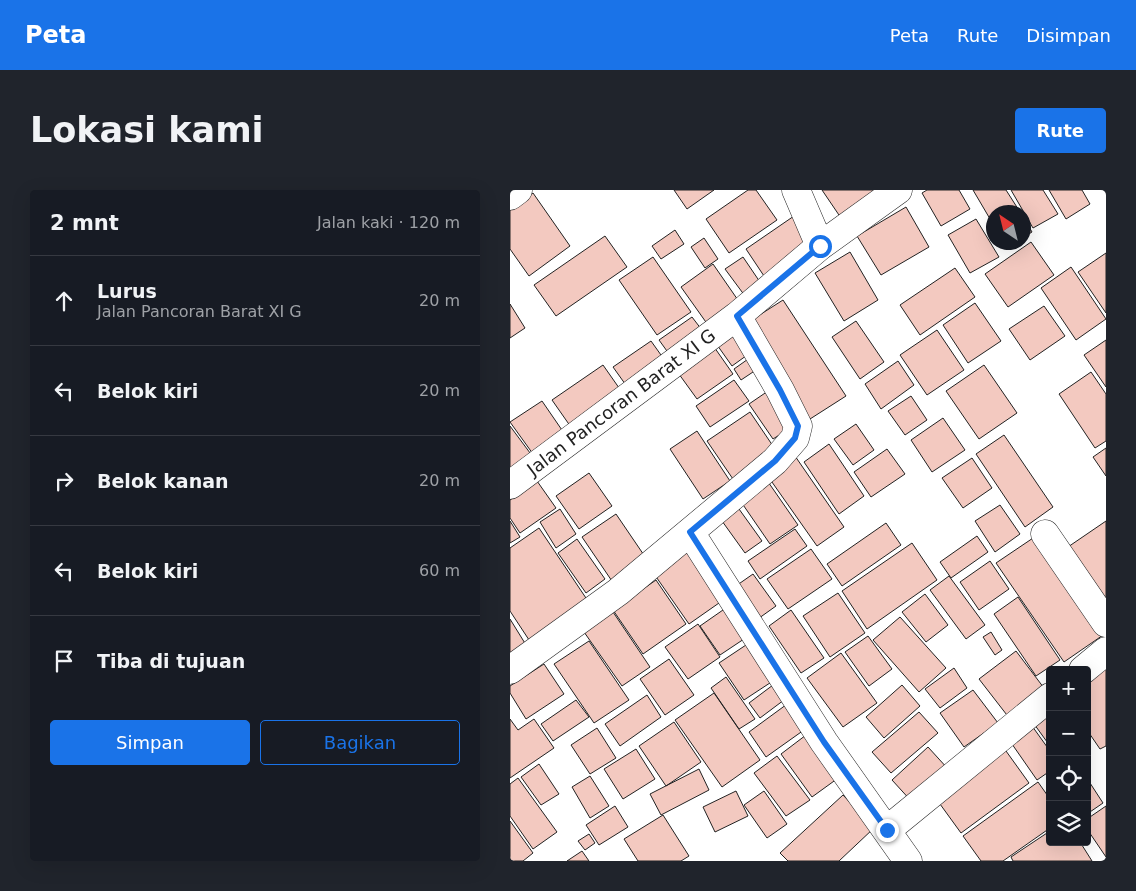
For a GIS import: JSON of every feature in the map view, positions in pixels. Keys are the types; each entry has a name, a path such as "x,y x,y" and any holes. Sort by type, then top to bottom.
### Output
{"street":[{"path":"510,196 518,190"},
{"path":"796,190 820,246"},
{"name":"Jalan Pancoran Barat XI G","path":"510,485 737,316 820,246 898,190"},
{"path":"510,670 618,592 775,461 795,438 798,426 780,390 737,316"},
{"path":"690,532 824,742 908,861"},
{"path":"1045,534 1106,623"},
{"path":"1088,666 1106,651"},
{"path":"887,830 1046,699"}],"building":[{"path":"674,190 714,190 687,209"},
{"path":"748,190 756,190 777,220 729,253 706,219"},
{"path":"822,190 882,190 841,218"},
{"path":"927,190 959,190 970,209 941,226 922,193"},
{"path":"973,190 1006,190 1016,205 986,205 986,212"},
{"path":"1011,190 1043,190 1058,214 1033,228 1031,225 1031,205 1020,205"},
{"path":"1049,190 1082,190 1090,204 1066,219"},
{"path":"533,193 570,246 529,276 510,249 510,210"},
{"path":"906,207 929,247 881,275 857,236"},
{"path":"794,216 815,246 766,279 746,249"},
{"path":"976,219 986,236 986,250 995,250 999,257 970,273 948,235"},
{"path":"675,230 684,244 661,259 652,246"},
{"path":"605,236 627,267 556,316 534,285"},
{"path":"704,238 718,259 705,268 691,247"},
{"path":"1031,242 1054,275 1008,307 985,274 1020,250 1031,250"},
{"path":"850,252 878,300 844,321 815,273"},
{"path":"1106,253 1106,313 1078,272"},
{"path":"653,257 691,312 657,335 619,280"},
{"path":"743,257 762,285 745,296 725,269"},
{"path":"713,264 740,303 708,325 681,287"},
{"path":"1071,267 1106,319 1076,340 1041,288"},
{"path":"955,268 975,297 920,335 900,305"},
{"path":"783,300 846,396 810,419 747,323"},
{"path":"975,303 1001,341 968,363 943,325"},
{"path":"510,304 525,328 510,338"},
{"path":"1044,306 1065,336 1030,360 1009,329"},
{"path":"692,317 705,334 672,358 659,340"},
{"path":"856,321 884,362 860,379 832,337"},
{"path":"734,329 750,353 732,366 715,342"},
{"path":"937,330 964,370 927,395 900,355"},
{"path":"1106,340 1106,387 1084,355"},
{"path":"651,341 666,362 628,388 613,367"},
{"path":"712,344 733,374 697,399 676,370"},
{"path":"751,357 759,368 741,380 734,369"},
{"path":"898,361 914,385 881,409 865,384"},
{"path":"603,365 624,395 573,430 552,400"},
{"path":"984,365 1017,413 979,439 946,391"},
{"path":"1091,372 1106,394 1106,441 1095,448 1059,394"},
{"path":"734,380 749,401 710,427 696,406"},
{"path":"771,389 795,425 773,439 749,404"},
{"path":"911,396 927,420 905,435 888,411"},
{"path":"542,401 564,433 533,454 510,422"},
{"path":"750,412 777,452 735,482 707,441"},
{"path":"943,418 965,450 932,472 911,440"},
{"path":"856,424 874,450 853,465 834,439"},
{"path":"510,426 536,461 510,480"},
{"path":"697,431 730,481 703,499 670,449"},
{"path":"1004,435 1053,507 1025,527 976,454"},
{"path":"829,444 864,496 839,514 804,462"},
{"path":"1106,448 1106,476 1093,457"},
{"path":"887,449 905,474 871,497 854,472"},
{"path":"795,456 844,527 817,546 767,475"},
{"path":"972,458 992,488 963,508 942,478"},
{"path":"589,473 612,506 579,529 556,496"},
{"path":"764,476 798,525 770,544 737,496"},
{"path":"537,481 556,508 520,533 510,518 510,500"},
{"path":"1000,505 1020,534 995,552 975,521"},
{"path":"560,509 576,534 556,548 540,522"},
{"path":"739,509 762,541 745,553 722,521"},
{"path":"616,514 650,564 616,587 582,537"},
{"path":"510,521 520,537 510,543"},
{"path":"1106,521 1106,609 1065,549"},
{"path":"886,523 901,545 842,586 827,564"},
{"path":"539,528 592,607 533,646 510,611 510,548"},
{"path":"795,529 807,546 760,579 748,561"},
{"path":"1042,532 1106,633 1064,662 996,563"},
{"path":"977,536 988,552 951,578 940,562"},
{"path":"577,539 605,579 586,593 558,553"},
{"path":"692,543 729,596 689,624 652,571"},
{"path":"912,543 937,580 867,629 842,591"},
{"path":"811,549 832,579 788,609 767,579"},
{"path":"990,561 1009,589 979,610 960,582"},
{"path":"753,574 776,606 755,621 733,588"},
{"path":"949,576 985,625 966,639 930,590"},
{"path":"656,580 686,624 643,654 613,610"},
{"path":"838,593 865,633 830,657 803,616"},
{"path":"925,594 948,625 926,642 902,612"},
{"path":"1018,597 1060,660 1051,666 1046,666 1046,669 1036,676 994,614"},
{"path":"733,603 753,633 720,655 700,626"},
{"path":"791,610 824,658 801,673 769,626"},
{"path":"613,612 650,667 622,686 584,632"},
{"path":"900,617 946,668 919,692 873,640"},
{"path":"510,619 531,653 510,666"},
{"path":"698,624 720,657 688,679 665,647"},
{"path":"991,632 1002,650 995,655 983,637"},
{"path":"868,636 892,669 869,686 845,652"},
{"path":"755,639 779,677 744,700 719,663"},
{"path":"589,641 629,700 594,723 554,664"},
{"path":"1016,651 1046,693 1010,719 979,679"},
{"path":"841,653 877,703 843,727 807,678"},
{"path":"669,659 694,695 665,715 640,679"},
{"path":"1106,660 1106,746 1100,749 1091,736 1091,670"},
{"path":"544,664 564,694 526,719 510,693 510,686"},
{"path":"954,668 967,688 940,708 925,689"},
{"path":"726,677 755,719 739,729 711,688"},
{"path":"781,679 792,694 760,718 749,703"},
{"path":"902,685 920,706 884,738 866,717"},
{"path":"973,690 998,723 964,747 940,713"},
{"path":"714,693 760,760 722,787 675,720"},
{"path":"647,695 661,717 620,746 605,724"},
{"path":"794,699 811,725 766,757 749,732"},
{"path":"576,700 589,717 553,741 541,724"},
{"path":"1046,706 1046,740 1029,717"},
{"path":"919,712 938,733 891,773 872,752"},
{"path":"510,719 518,730 534,719 554,748 510,778"},
{"path":"1027,719 1046,745 1046,774 1037,780 1005,734"},
{"path":"674,722 701,762 666,786 639,746"},
{"path":"597,728 616,758 590,774 571,745"},
{"path":"810,732 841,776 812,797 781,754"},
{"path":"1001,744 1029,783 961,833 932,793"},
{"path":"928,747 949,770 913,803 892,780"},
{"path":"636,749 655,779 623,799 604,769"},
{"path":"777,756 810,800 786,816 754,773"},
{"path":"539,764 559,794 541,805 521,777"},
{"path":"699,769 709,790 661,815 650,794"},
{"path":"590,776 609,806 590,818 572,787"},
{"path":"518,778 557,832 533,849 510,816 510,784"},
{"path":"1038,782 1046,793 1046,831 1003,861 981,861 963,836"},
{"path":"1091,785 1103,803 1091,811"},
{"path":"736,791 748,816 715,832 703,807"},
{"path":"764,791 787,824 767,838 744,805"},
{"path":"843,795 874,828 839,861 788,861 780,853"},
{"path":"615,806 628,827 599,845 586,825"},
{"path":"1106,806 1106,857 1091,835 1091,816"},
{"path":"663,815 689,856 681,861 638,861 624,839"},
{"path":"510,821 533,853 523,861 510,861"},
{"path":"589,834 595,843 585,850 578,841"},
{"path":"1046,834 1046,846 1083,846 1092,861 1013,861 1011,857"},
{"path":"582,851 589,861 567,861"}],"route":[{"path":"820,246 737,316 780,390 798,426 795,438 775,461 690,532 824,742 887,830"}]}
